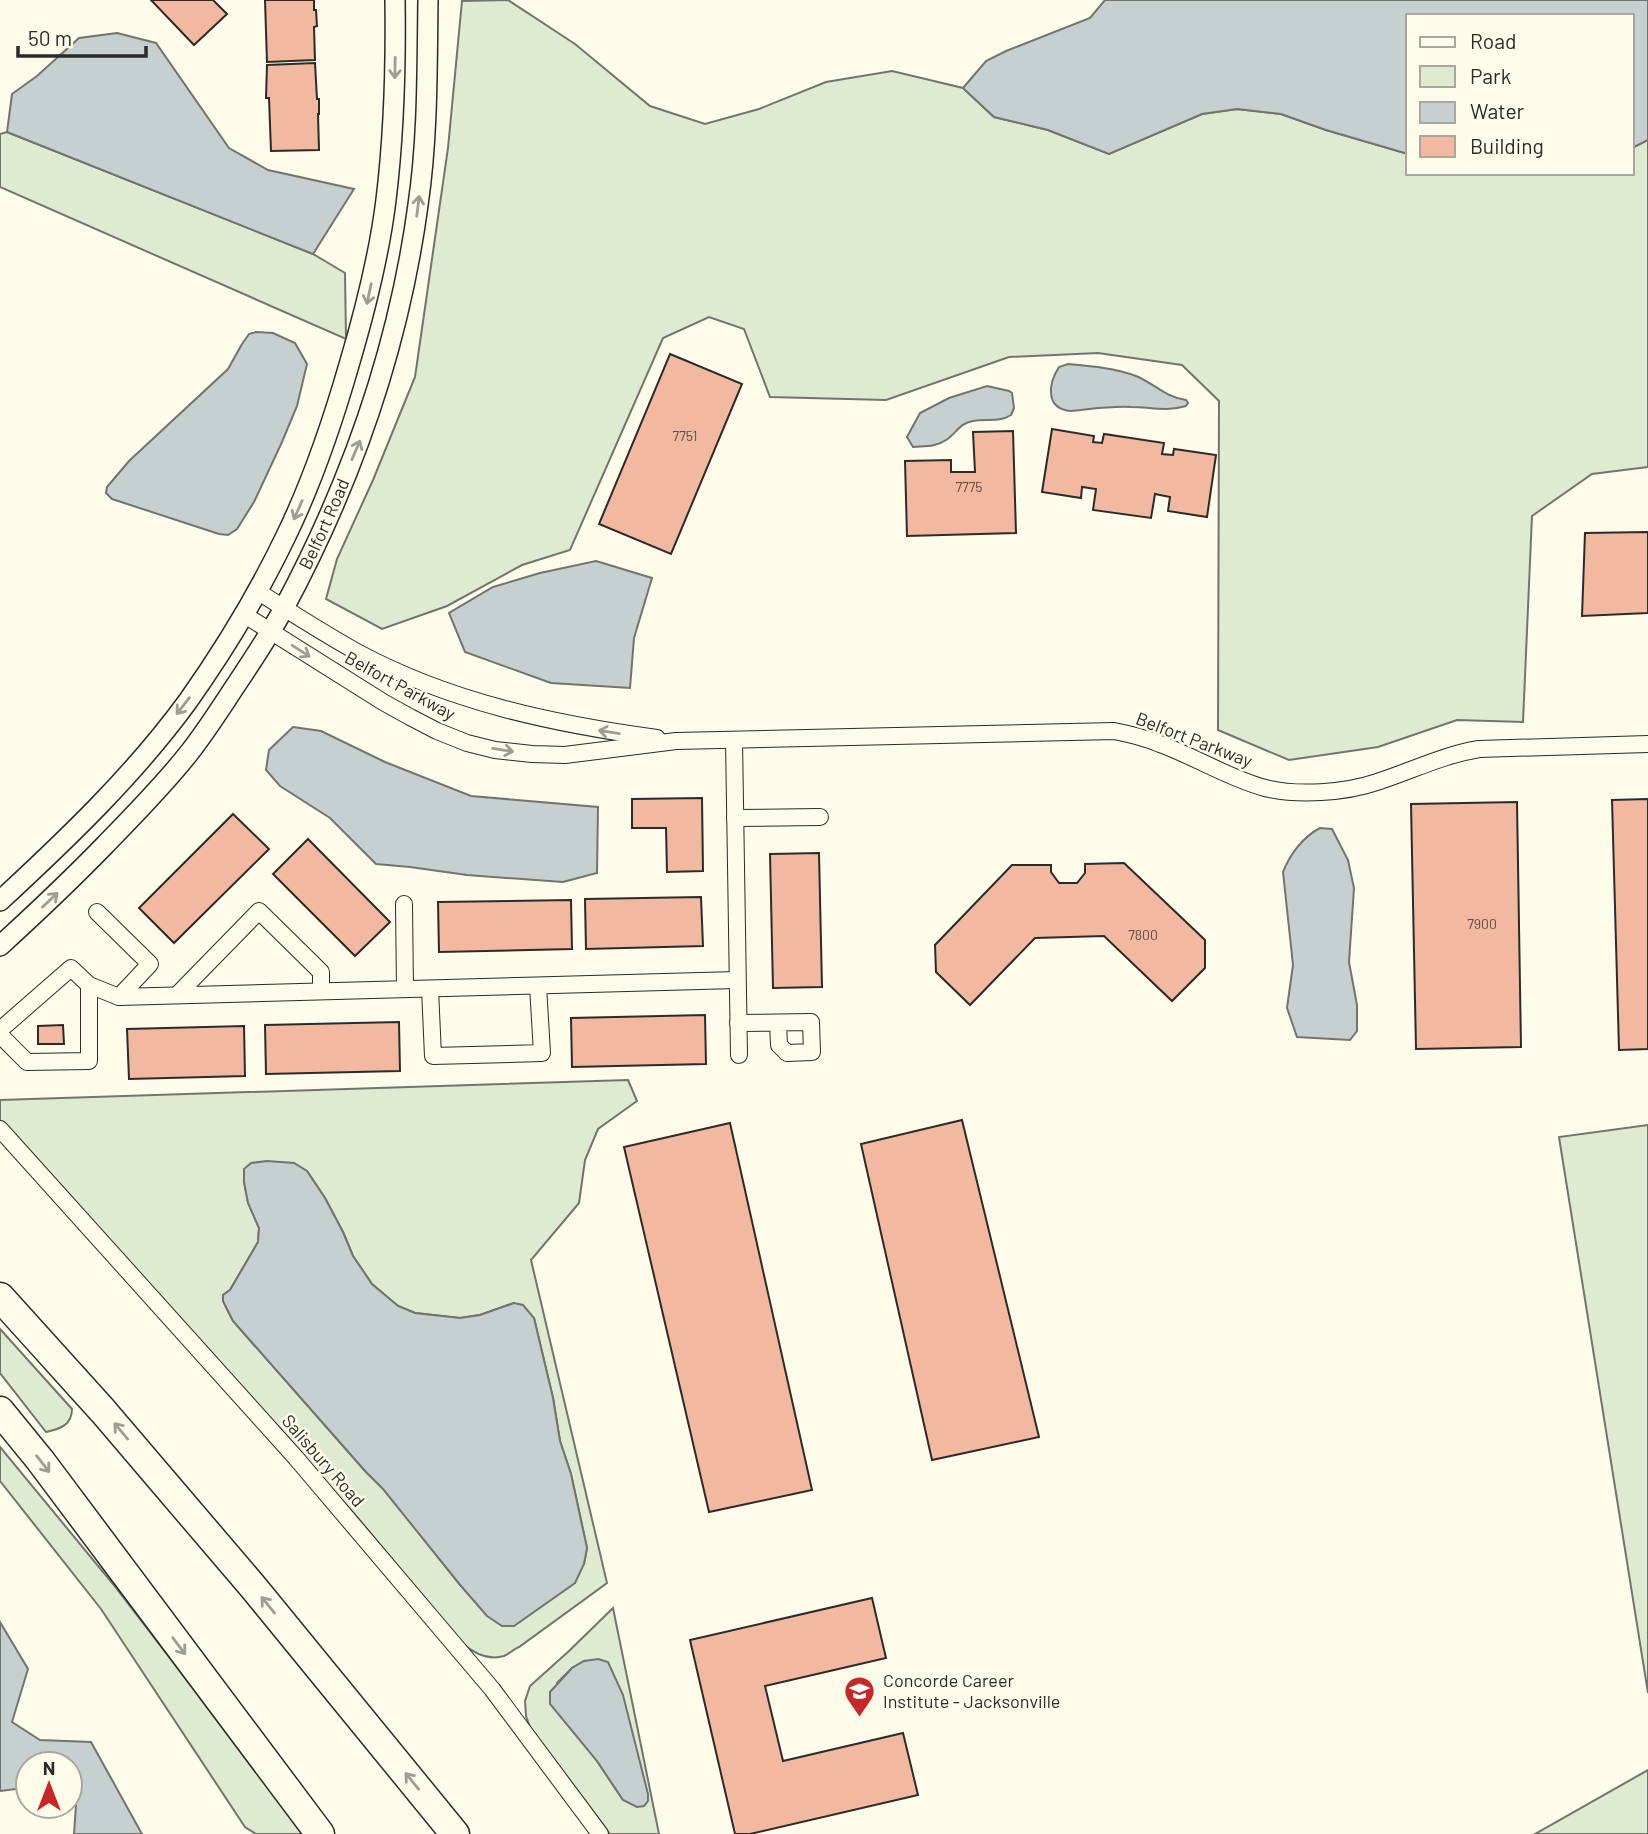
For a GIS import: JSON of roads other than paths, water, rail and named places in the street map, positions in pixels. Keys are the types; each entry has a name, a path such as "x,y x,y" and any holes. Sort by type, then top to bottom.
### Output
{"highway":[{"path":"0,1297 103,1411 254,1588 455,1834"},
{"path":"0,1411 40,1460 320,1834"}],"street":[{"name":"Belfort Road","path":"0,901 41,864 123,780 186,703 209,671 257,592 285,539 335,415 367,303 377,257 386,199 394,110 395,0"},
{"name":"Belfort Road","path":"0,946 64,887 155,793 188,754 271,632 319,537 366,425 399,312 409,263 419,203 427,111 428,0"},
{"name":"Belfort Parkway","path":"257,592 358,652 420,681 480,703 573,726 676,741"},
{"name":"Belfort Parkway","path":"243,614 383,702 437,731 495,750 532,754 565,755 676,741 1114,731 1162,744 1238,779 1267,788 1323,792 1374,783 1433,760 1479,749 1648,744"},
{"path":"734,740 739,1055"},
{"path":"735,818 820,817"},
{"path":"404,904 405,989"},
{"path":"177,995 259,911 321,972 321,991"},
{"path":"97,912 149,964 118,997"},
{"path":"89,985 89,1061 27,1062 0,1032 71,968 89,985 118,997 737,980"},
{"path":"430,989 433,1056 542,1053 538,986"},
{"path":"738,1023 778,1023"},
{"name":"Salisbury Road","path":"0,1129 296,1458 492,1689 600,1834"}],"water":[{"path":"1105,0 1648,0 1648,140 1634,147 1634,14 1406,14 1406,153 1281,114 1237,109 1202,114 1109,154 1048,130 994,117 963,88 986,61 1090,18"},
{"path":"117,33 156,43 229,148 268,170 354,189 313,254 7,132 12,94 37,76 79,38"},
{"path":"273,333 295,343 307,364 297,406 282,442 254,502 237,529 228,535 219,534 112,499 106,493 107,487 129,461 228,369 249,334"},
{"path":"1068,364 1128,373 1188,403 1186,406 1172,409 1063,409 1053,401 1051,388 1059,367"},
{"path":"987,386 1012,393 1014,408 1011,415 1002,419 968,422 942,442 913,447 907,437 920,413 949,398"},
{"path":"596,561 652,578 634,638 630,688 551,683 465,652 449,613 493,587"},
{"path":"293,727 321,731 385,762 471,796 598,807 597,873 563,882 467,875 376,864 330,818 280,786 266,770 269,750"},
{"path":"1320,828 1332,829 1348,860 1354,888 1349,962 1357,1005 1357,1031 1350,1040 1297,1037 1287,1008 1293,965 1283,872 1298,847"},
{"path":"251,1163 294,1163 307,1171 325,1198 353,1256 372,1284 398,1306 415,1313 460,1318 480,1315 514,1303 523,1305 534,1318 560,1441 571,1474 587,1548 584,1564 575,1583 514,1626 502,1626 487,1616 383,1489 233,1321 223,1301 223,1295 230,1290 258,1242 259,1228 248,1203 244,1169"},
{"path":"0,1622 28,1669 12,1722 40,1740 91,1742 142,1834 74,1834 75,1820 84,1820 84,1750 14,1750 14,1789 0,1791"},
{"path":"598,1659 608,1662 623,1695 648,1794 648,1801 644,1806 637,1807 623,1800 597,1761 550,1704 550,1692 572,1668 584,1661"}],"place":[{"name":"Concorde Career Institute - Jacksonville","path":"860,1718"}]}
